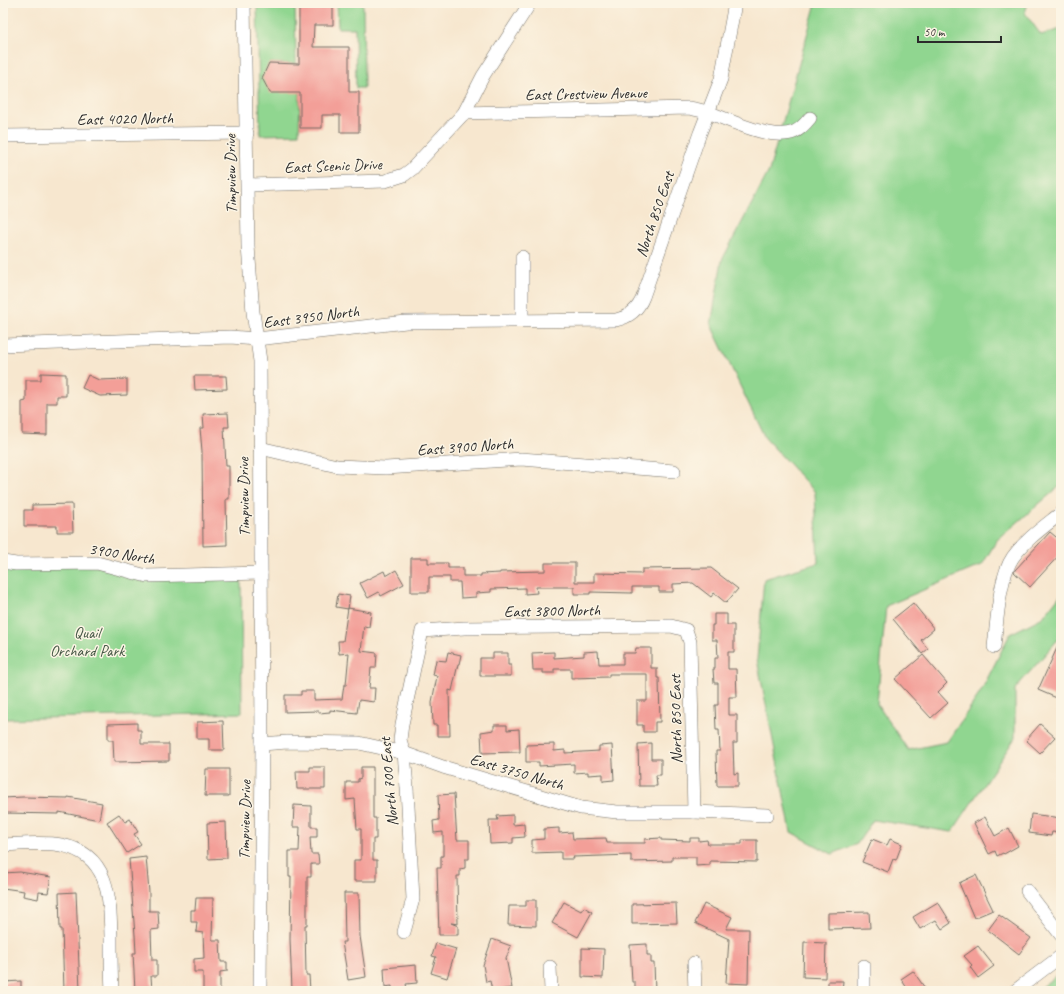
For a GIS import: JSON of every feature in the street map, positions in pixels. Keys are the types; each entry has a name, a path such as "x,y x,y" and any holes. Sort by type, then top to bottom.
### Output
{"street":[{"name":"Timpview Drive","path":"244,3 248,246 253,312 260,361 262,744 260,991"},
{"name":"East Scenic Drive","path":"248,185 385,181 404,175 412,169 464,113 483,76 530,3"},
{"name":"North 850 East","path":"622,319 630,315 638,308 643,297 700,133 709,113 721,79 735,3"},
{"name":"East Crestview Avenue","path":"464,113 689,108 778,135 793,133 802,128 810,118"},
{"name":"East 4020 North","path":"3,136 247,133"},
{"path":"522,257 522,320"},
{"name":"East 3950 North","path":"3,345 230,337 257,339 406,322 622,319"},
{"name":"East 3900 North","path":"260,448 337,466 386,468 521,459 674,471"},
{"path":"994,647 999,605 1005,574 1013,557 1032,537 1061,513"},
{"name":"3900 North","path":"3,562 16,564 97,563 147,576 261,572"},
{"name":"East 3800 North","path":"422,631 464,628 663,626 671,626 682,629"},
{"name":"North 850 East","path":"682,629 686,630 690,642 694,812"},
{"name":"North 700 East","path":"404,932 413,899 407,788 404,753 400,740 402,724 422,631"},
{"name":"East 3750 North","path":"262,744 287,742 359,743 404,753 443,767 581,808 617,812 694,812 766,815"},
{"path":"3,845 62,845 74,849 92,860 106,883 110,905 112,991"},
{"path":"1027,891 1061,935"},
{"path":"1015,991 1061,956"},
{"path":"694,963 695,991"},
{"path":"864,966 864,991"},
{"path":"550,967 551,991"}],"green space":[{"path":"257,3 295,3 296,64 269,63 300,93 299,134 260,135"},
{"path":"337,3 363,3 364,88 356,88 355,28 338,28"},
{"path":"816,3 1028,3 1025,13 1041,35 1061,29 1061,485 997,540 982,565 886,606 877,704 908,750 947,742 980,693 1010,634 1043,617 1061,594 1061,636 1015,689 1015,738 952,832 873,820 857,844 832,854 791,832 757,659 764,579 818,563 815,492 765,438 711,325 722,260 769,171"},
{"name":"Quail Orchard Park","path":"3,564 97,566 148,579 241,576 242,713 3,719"},
{"path":"1061,972 1061,991 1036,991"}],"building":[{"path":"299,4 333,4 333,25 314,25 313,47 349,47 349,92 359,92 359,132 340,132 340,115 322,115 322,128 300,128 300,93 270,93 262,78 269,63 299,64"},
{"path":"41,373 66,374 66,396 57,396 57,403 47,403 47,435 22,434 22,402 26,401 26,380 41,380"},
{"path":"88,375 99,380 127,379 127,395 100,396 82,388"},
{"path":"194,376 226,376 227,389 195,390"},
{"path":"228,413 229,427 224,427 226,466 229,466 229,499 226,499 227,545 203,546 202,451 200,428 204,428 203,414"},
{"path":"72,504 73,532 57,532 57,526 24,526 24,510 32,510 32,505"},
{"path":"1050,532 1061,541 1061,553 1030,587 1014,572"},
{"path":"411,558 428,558 428,563 448,563 448,568 463,568 463,576 481,576 481,574 500,572 545,571 545,563 575,563 575,582 594,582 594,573 642,574 642,569 711,568 738,589 726,603 714,593 711,597 693,583 673,584 673,592 659,592 659,587 632,587 632,593 590,592 590,594 574,594 574,587 536,587 537,593 525,594 525,588 491,589 491,592 476,593 476,597 461,598 460,582 450,582 450,577 429,577 429,592 411,592"},
{"path":"396,570 404,584 381,596 379,592 368,598 360,583 384,571 386,576"},
{"path":"338,594 350,596 348,609 336,607"},
{"path":"913,603 934,629 921,640 928,649 922,654 893,619"},
{"path":"348,608 371,612 369,627 364,626 361,651 377,653 376,668 371,668 369,688 375,688 374,702 359,700 357,713 330,710 330,712 319,713 319,711 285,712 285,695 301,695 301,691 314,691 314,700 342,699 344,685 346,685 349,653 339,654 338,641 343,641"},
{"path":"714,614 727,614 727,625 734,625 734,652 728,652 728,669 736,669 737,697 729,697 729,715 737,715 737,743 733,743 734,774 738,773 738,786 717,786 716,751 720,751 719,730 716,730 715,705 718,705 718,683 714,683 713,669 715,669 715,658 718,658 717,640 712,640"},
{"path":"1061,639 1061,694 1059,699 1038,690"},
{"path":"636,648 651,648 651,668 657,668 657,678 659,678 660,722 655,722 655,732 643,732 643,725 637,725 637,701 647,701 647,674 609,674 609,677 571,678 571,669 554,669 554,673 543,673 543,670 533,670 532,653 554,652 554,658 584,656 584,652 598,651 599,664 623,664 623,653 635,653"},
{"path":"448,652 461,655 452,691 449,690 450,736 437,736 437,725 433,725 432,702 437,676 433,675 436,660 446,661"},
{"path":"493,653 508,653 508,665 511,665 511,676 480,676 480,658 493,658"},
{"path":"923,655 947,683 938,692 948,703 931,718 895,679"},
{"path":"223,721 224,750 209,750 209,739 197,739 197,722"},
{"path":"137,723 137,730 141,730 141,744 169,744 169,761 114,762 113,740 108,740 108,724"},
{"path":"1040,724 1055,737 1040,753 1026,740"},
{"path":"494,725 507,725 507,730 519,729 520,752 482,753 481,732 494,730"},
{"path":"651,743 651,759 661,759 661,775 656,775 657,786 639,786 638,744"},
{"path":"554,744 554,751 565,750 565,753 599,751 599,746 612,745 614,780 603,781 603,774 588,775 588,772 574,773 574,764 539,766 539,762 526,762 526,745"},
{"path":"310,767 325,767 325,789 297,789 296,771 310,771"},
{"path":"361,767 373,767 373,818 376,818 376,839 373,839 373,860 377,860 377,881 354,881 354,860 361,860 361,829 357,829 355,799 346,800 346,782 358,782 358,779 361,778"},
{"path":"206,769 229,769 229,796 205,796"},
{"path":"454,794 457,840 469,840 469,859 465,859 465,868 460,869 460,876 457,876 458,924 451,923 458,926 458,935 439,935 437,868 441,868 441,856 443,856 443,832 434,833 433,821 439,820 438,795"},
{"path":"68,797 102,803 99,820 59,812 59,814 3,813 3,798"},
{"path":"294,805 311,806 311,827 317,827 317,837 310,837 311,854 318,854 319,864 311,864 311,877 307,877 307,925 305,925 306,975 309,975 310,991 292,991 290,939 291,877 289,877 289,851 299,851 300,827 293,827"},
{"path":"119,814 125,822 130,819 138,832 134,834 141,844 127,853 107,822"},
{"path":"1031,814 1061,818 1061,833 1052,832 1051,836 1029,833"},
{"path":"513,815 513,825 524,824 525,837 513,838 513,843 490,844 489,820 498,820 497,816"},
{"path":"985,817 995,836 1009,828 1018,846 1004,854 1003,853 997,856 995,851 989,854 974,823"},
{"path":"226,822 227,858 208,859 207,823"},
{"path":"559,828 559,833 572,832 573,839 606,838 607,843 645,843 645,839 661,838 661,840 690,841 690,838 699,838 699,841 707,840 708,844 742,844 742,840 757,840 757,862 710,861 710,865 696,866 696,857 672,857 672,861 631,862 631,855 573,857 574,859 561,859 561,852 532,853 532,840 544,839 544,829"},
{"path":"872,839 887,845 890,839 902,844 896,860 893,859 888,872 862,862"},
{"path":"146,857 149,911 158,911 159,929 151,930 152,960 157,960 157,976 151,976 152,991 135,991 133,953 136,953 129,859"},
{"path":"20,872 51,877 48,893 39,892 38,899 23,896 24,891 3,888 3,873"},
{"path":"976,875 993,910 974,918 959,883"},
{"path":"76,892 80,991 64,991 59,893"},
{"path":"344,893 359,893 360,936 366,977 348,980 342,942 345,942"},
{"path":"196,898 213,898 212,940 220,940 221,962 227,962 227,971 220,972 220,991 203,991 203,972 194,972 194,959 204,958 203,933 196,932 197,922 191,922 191,910 195,910"},
{"path":"526,900 536,900 536,926 508,925 509,906 526,906"},
{"path":"564,902 581,911 584,907 592,912 578,937 552,923"},
{"path":"938,902 951,923 942,929 936,920 920,929 913,917"},
{"path":"676,903 677,923 632,924 632,904"},
{"path":"704,904 732,917 726,929 749,929 748,984 726,983 729,939 695,923"},
{"path":"869,912 870,928 828,929 828,913"},
{"path":"999,915 1031,938 1019,954 988,930"},
{"path":"492,939 511,946 506,958 512,988 492,991 490,981 486,982 483,965"},
{"path":"804,942 826,943 825,978 803,977"},
{"path":"436,943 456,949 447,978 431,973 436,957 432,956"},
{"path":"647,944 647,955 651,955 651,963 654,963 655,991 635,991 635,982 632,982 630,945"},
{"path":"978,946 994,966 978,978 970,967 972,965 964,956"},
{"path":"582,948 604,949 603,978 582,977"},
{"path":"416,965 417,983 406,984 407,989 392,990 392,986 385,987 384,968"},
{"path":"913,971 927,991 909,991 901,979"},
{"path":"21,981 21,991 5,991 4,982"},
{"path":"828,981 843,981 842,991 828,991"}]}
